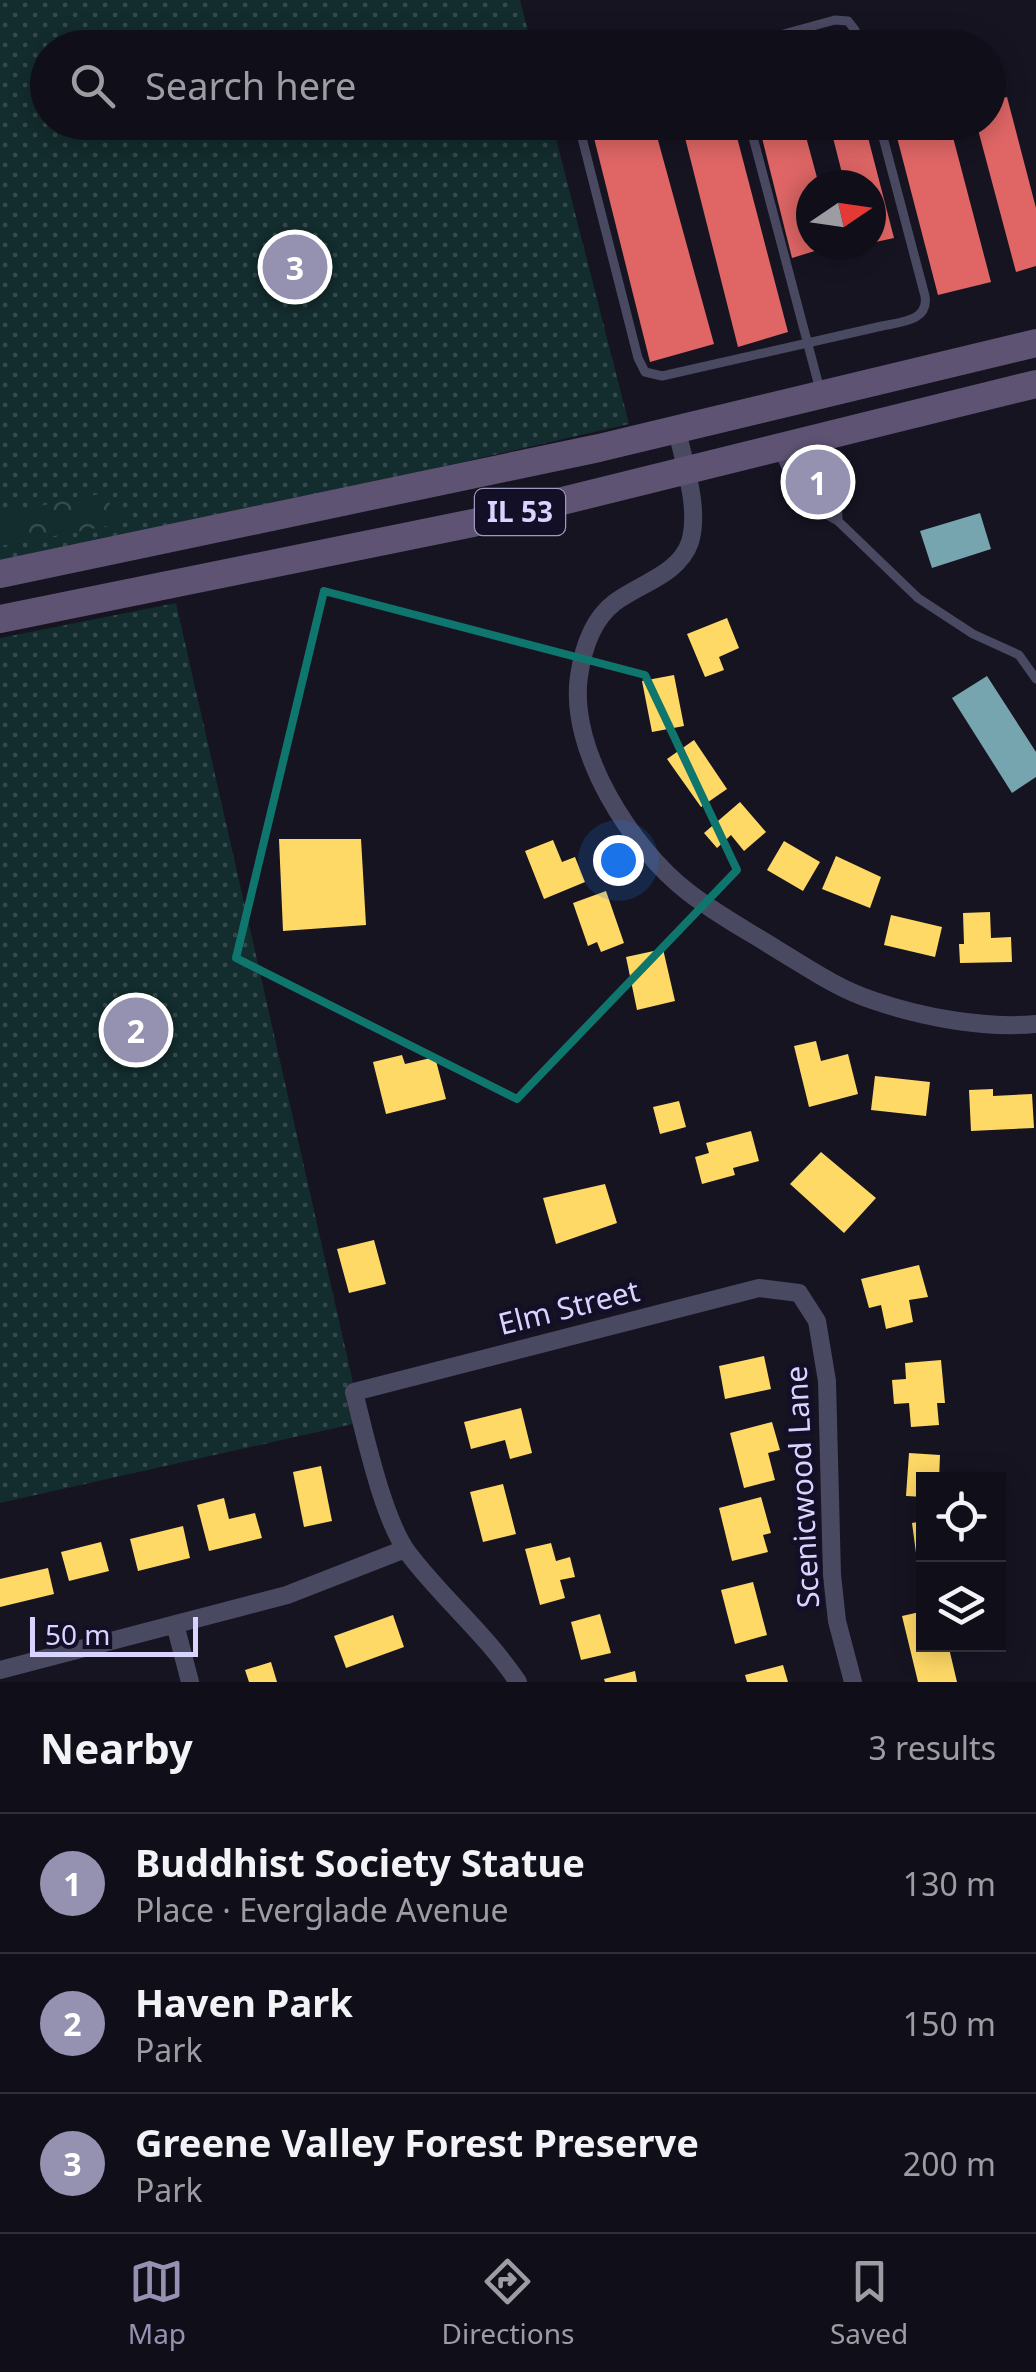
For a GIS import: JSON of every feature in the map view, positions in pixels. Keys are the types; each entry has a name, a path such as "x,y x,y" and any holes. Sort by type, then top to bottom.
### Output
{"main road":[{"name":"IL 53","path":"0,574 677,430 1036,343"},
{"name":"IL 53","path":"0,619 473,523 1036,384"}],"street":[{"path":"677,430 693,517 690,543 668,570 629,592 597,621 579,676 580,718 589,752 629,828 656,864 687,892 824,978 870,1000 918,1012 1001,1025 1036,1024"},
{"name":"Elm Street","path":"405,1549 379,1484 354,1392 759,1288 800,1293"},
{"name":"Scenicwood Lane","path":"800,1293 817,1321 828,1381 832,1574 837,1621 853,1682"},
{"path":"0,1670 287,1594 405,1549 491,1645 518,1682"},
{"path":"176,1624 190,1682"}],"lane":[{"path":"798,30 835,20 848,21 855,30"},
{"path":"583,140 638,358 645,372 662,376 807,344 922,313 926,305 885,140"},
{"path":"753,140 820,393"},
{"path":"826,438 836,485 838,520"},
{"path":"778,450 800,499 838,520 918,598 973,634 1019,655 1036,679"}],"highlighted area":[{"path":"324,591 645,675 737,870 517,1099 236,958"}],"green space":[{"path":"0,0 520,0 528,30 30,30 30,140 556,140 629,424 0,568"},
{"path":"100,494 129,522 0,546 0,514"},
{"path":"176,603 362,1422 0,1503 0,638"}],"building: Homes":[{"path":"727,618 739,648 719,657 724,670 705,677 687,634"},
{"path":"674,675 684,726 652,732 642,681"},
{"path":"694,740 727,789 701,807 667,759"},
{"path":"740,802 766,832 744,851 731,835 717,848 704,833"},
{"path":"279,839 361,839 366,925 283,931"},
{"path":"553,840 562,862 575,857 585,882 544,899 525,851"},
{"path":"784,841 820,862 803,891 767,870"},
{"path":"836,856 881,877 870,908 822,889"},
{"path":"606,891 624,943 601,952 597,942 588,946 573,903"},
{"path":"990,912 991,938 1011,937 1012,962 960,963 963,913"},
{"path":"891,915 942,927 935,957 884,945"},
{"path":"663,949 675,1001 637,1010 626,957"},
{"path":"816,1041 821,1061 848,1054 858,1094 809,1107 794,1046"},
{"path":"402,1055 405,1064 435,1057 446,1099 386,1114 373,1062"},
{"path":"875,1076 930,1082 926,1116 871,1110"},
{"path":"993,1089 993,1096 1032,1094 1034,1128 971,1131 969,1090"},
{"path":"679,1101 686,1127 660,1134 653,1107"},
{"path":"751,1131 759,1161 733,1168 735,1175 702,1184 695,1157 709,1153 706,1143"},
{"path":"821,1152 876,1198 844,1233 790,1184"},
{"path":"605,1184 617,1223 556,1244 543,1198"},
{"path":"374,1240 386,1284 349,1293 337,1249"},
{"path":"919,1265 928,1297 909,1300 913,1322 886,1329 881,1305 869,1308 861,1279"},
{"path":"764,1356 771,1389 725,1399 719,1366"},
{"path":"941,1360 945,1403 937,1403 939,1425 911,1427 909,1403 894,1404 892,1380 906,1379 905,1363"},
{"path":"521,1408 532,1453 510,1459 505,1440 471,1449 464,1422"},
{"path":"772,1422 780,1450 768,1453 775,1480 744,1488 730,1433"},
{"path":"909,1453 940,1455 939,1472 916,1472 916,1497 906,1496"},
{"path":"321,1466 332,1521 304,1527 293,1472"},
{"path":"503,1484 516,1534 483,1542 470,1492"},
{"path":"761,1497 771,1533 763,1535 768,1552 732,1561 719,1508"},
{"path":"224,1498 229,1519 255,1513 262,1538 209,1551 197,1505"},
{"path":"183,1526 190,1558 138,1571 130,1539"},
{"path":"101,1542 109,1571 69,1581 61,1552"},
{"path":"551,1543 556,1561 570,1557 575,1577 560,1580 565,1598 540,1605 525,1549"},
{"path":"48,1568 54,1594 0,1607 0,1579"},
{"path":"753,1582 767,1635 735,1644 721,1590"},
{"path":"916,1613 916,1652 950,1652 957,1682 918,1682 902,1616"},
{"path":"600,1614 611,1653 581,1660 571,1622"},
{"path":"393,1615 404,1647 346,1668 334,1636"},
{"path":"271,1662 277,1682 249,1682 245,1670"},
{"path":"783,1665 788,1682 747,1682 745,1675"},
{"path":"635,1671 637,1682 604,1679"}],"building: Shops":[{"path":"1006,97 1036,208 1036,266 1016,272 981,140 1006,140"},
{"path":"594,140 658,140 714,344 650,362"},
{"path":"686,140 738,140 788,332 738,347"},
{"path":"762,140 807,140 815,170 796,170 796,257 792,258"},
{"path":"834,140 869,140 876,170 841,170"},
{"path":"898,140 954,140 991,282 938,295"},
{"path":"886,207 894,238 886,240"}],"building: Public":[{"path":"980,513 991,549 932,568 920,531"},
{"path":"987,676 1036,752 1036,777 1012,793 952,698"}],"place":[{"name":"Greene Valley Forest Preserve","path":"295,267"},
{"name":"Buddhist Society Statue","path":"818,482"},
{"name":"Haven Park","path":"136,1030"}]}
